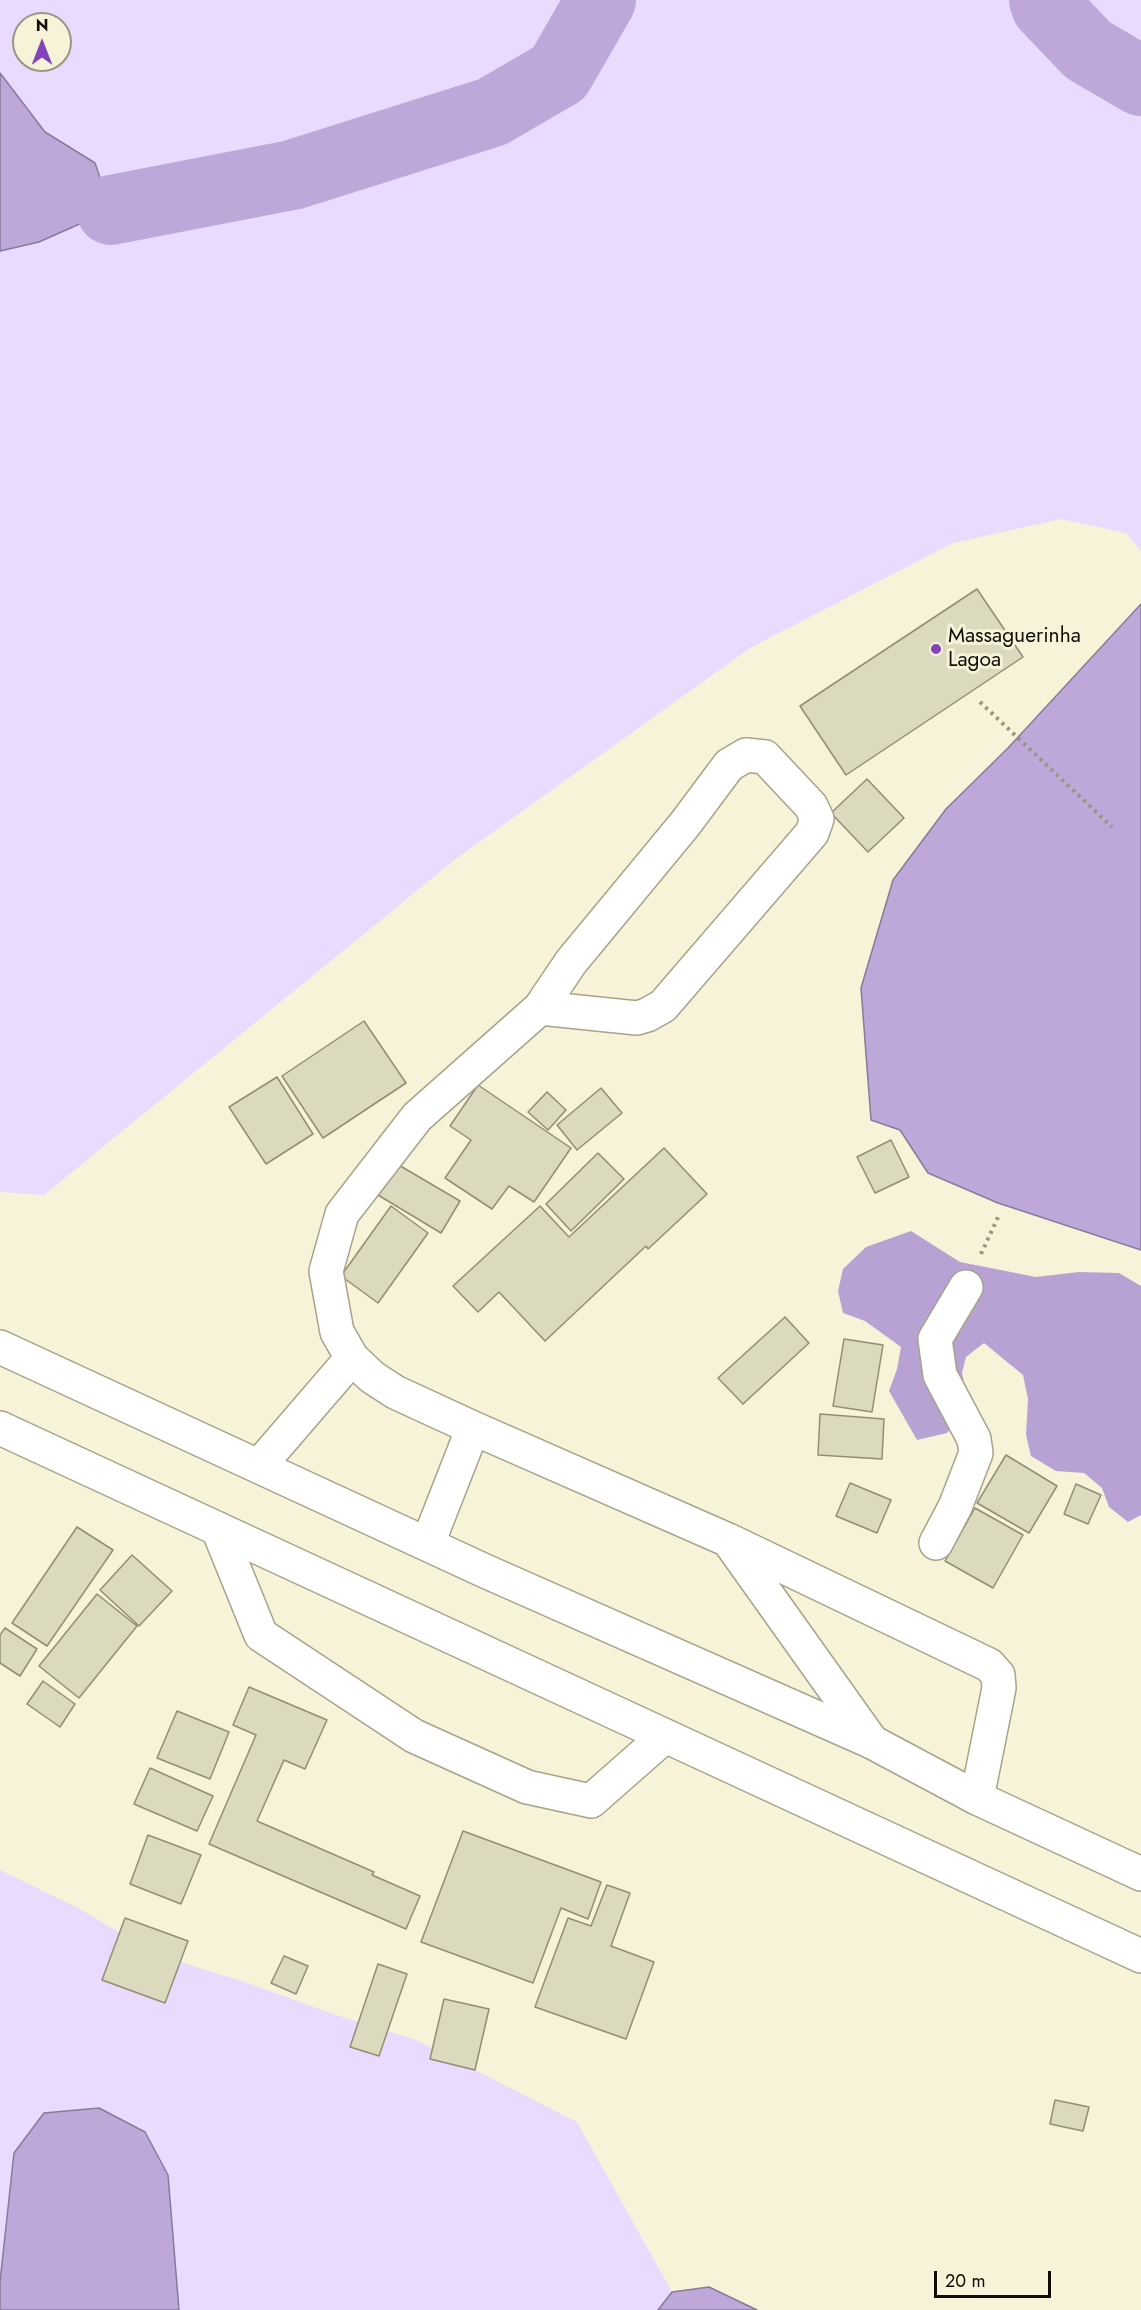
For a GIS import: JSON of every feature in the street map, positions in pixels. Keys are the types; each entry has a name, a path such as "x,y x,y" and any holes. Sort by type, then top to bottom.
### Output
{"main road":[{"path":"540,1008 637,1018 663,1006 812,833 817,819 811,806 765,757 746,755 729,765 685,824 572,962 540,1008 417,1118 342,1214 326,1271 337,1332 352,1358 372,1377 395,1392 728,1540 989,1665 998,1675 999,1688 977,1798"},
{"path":"936,1543 955,1507 976,1453 974,1439 940,1376 935,1339 966,1287"},
{"path":"0,1347 485,1571 872,1742 977,1798 1141,1874"},
{"path":"259,1466 352,1358"},
{"path":"0,1428 1141,1956"},
{"path":"428,1543 473,1428"},
{"path":"218,1529 261,1635 414,1736 527,1787 591,1801 665,1736"},
{"path":"728,1540 872,1742"}],"path":[{"path":"980,702 1112,827"},
{"path":"966,1287 999,1215"}],"shaded area":[{"path":"0,0 1141,0 1141,551 1126,533 1061,519 953,543 750,648 457,858 44,1195 0,1192"},
{"path":"0,73 45,132 95,163 111,210 39,242 0,251"},
{"path":"1141,604 1141,1250 998,1203 928,1173 900,1130 871,1120 861,988 893,880 946,809 1008,748"},
{"path":"911,1231 960,1262 1036,1277 1079,1272 1119,1273 1141,1286 1141,1515 1128,1522 1109,1507 1102,1488 1084,1473 1056,1471 1031,1456 1026,1435 1028,1399 1023,1375 984,1343 966,1357 962,1373 969,1404 947,1433 917,1440 889,1391 897,1369 901,1347 865,1321 843,1313 838,1291 843,1269 866,1247"},
{"path":"0,1870 80,1909 157,1955 416,2040 577,2122 672,2292 658,2310 179,2310 168,2175 14,2153 0,2282"},
{"path":"99,2108 145,2132 168,2175 179,2310 0,2310 0,2282 14,2153 44,2113"},
{"path":"709,2287 757,2310 658,2310 672,2292"}],"building":[{"path":"977,589 1023,657 846,775 800,706"},
{"path":"867,779 904,818 868,852 831,813"},
{"path":"364,1021 406,1083 323,1138 282,1076"},
{"path":"277,1077 313,1134 266,1164 229,1107"},
{"path":"478,1085 571,1148 534,1202 509,1186 492,1209 445,1178 471,1140 450,1126"},
{"path":"601,1088 622,1113 577,1150 557,1125"},
{"path":"547,1092 566,1110 548,1130 528,1112"},
{"path":"891,1140 909,1177 875,1193 857,1157"},
{"path":"664,1148 707,1194 648,1249 646,1246 545,1341 499,1292 478,1312 453,1286 540,1206 569,1237"},
{"path":"598,1153 624,1179 571,1231 546,1204"},
{"path":"397,1164 460,1201 441,1233 378,1195"},
{"path":"391,1206 428,1233 378,1303 341,1276"},
{"path":"785,1317 809,1343 743,1404 718,1378"},
{"path":"844,1339 883,1345 872,1412 833,1406"},
{"path":"820,1414 884,1419 882,1459 818,1455"},
{"path":"1006,1455 1057,1486 1029,1533 977,1503"},
{"path":"850,1483 891,1500 877,1533 836,1516"},
{"path":"1076,1484 1101,1495 1088,1524 1064,1514"},
{"path":"975,1508 1023,1535 993,1588 945,1561"},
{"path":"77,1527 113,1550 47,1646 12,1623"},
{"path":"132,1555 172,1591 139,1626 100,1590"},
{"path":"97,1594 137,1626 79,1698 39,1666"},
{"path":"5,1628 37,1649 20,1676 0,1663 0,1635"},
{"path":"43,1681 75,1704 60,1727 27,1704"},
{"path":"249,1687 327,1720 305,1769 284,1760 257,1821 374,1872 372,1875 420,1896 406,1929 209,1844 256,1735 233,1725"},
{"path":"177,1711 229,1732 210,1779 157,1758"},
{"path":"150,1768 213,1796 197,1831 134,1804"},
{"path":"463,1831 601,1882 588,1919 561,1908 533,1983 421,1942"},
{"path":"148,1835 201,1855 181,1904 130,1884"},
{"path":"607,1885 630,1893 611,1946 654,1962 626,2039 535,2007 568,1918 591,1926"},
{"path":"125,1918 188,1941 165,2003 102,1980"},
{"path":"284,1956 308,1966 296,1994 271,1983"},
{"path":"378,1964 407,1974 379,2056 350,2047"},
{"path":"444,1999 489,2009 475,2070 430,2059"},
{"path":"1055,2100 1089,2107 1083,2131 1050,2124"}],"waterway":[{"path":"111,210 292,175 492,112 559,73 601,0"},
{"path":"1044,0 1046,6 1088,50 1141,81"}],"place":[{"name":"Massaguerinha Lagoa","path":"936,649"}]}
